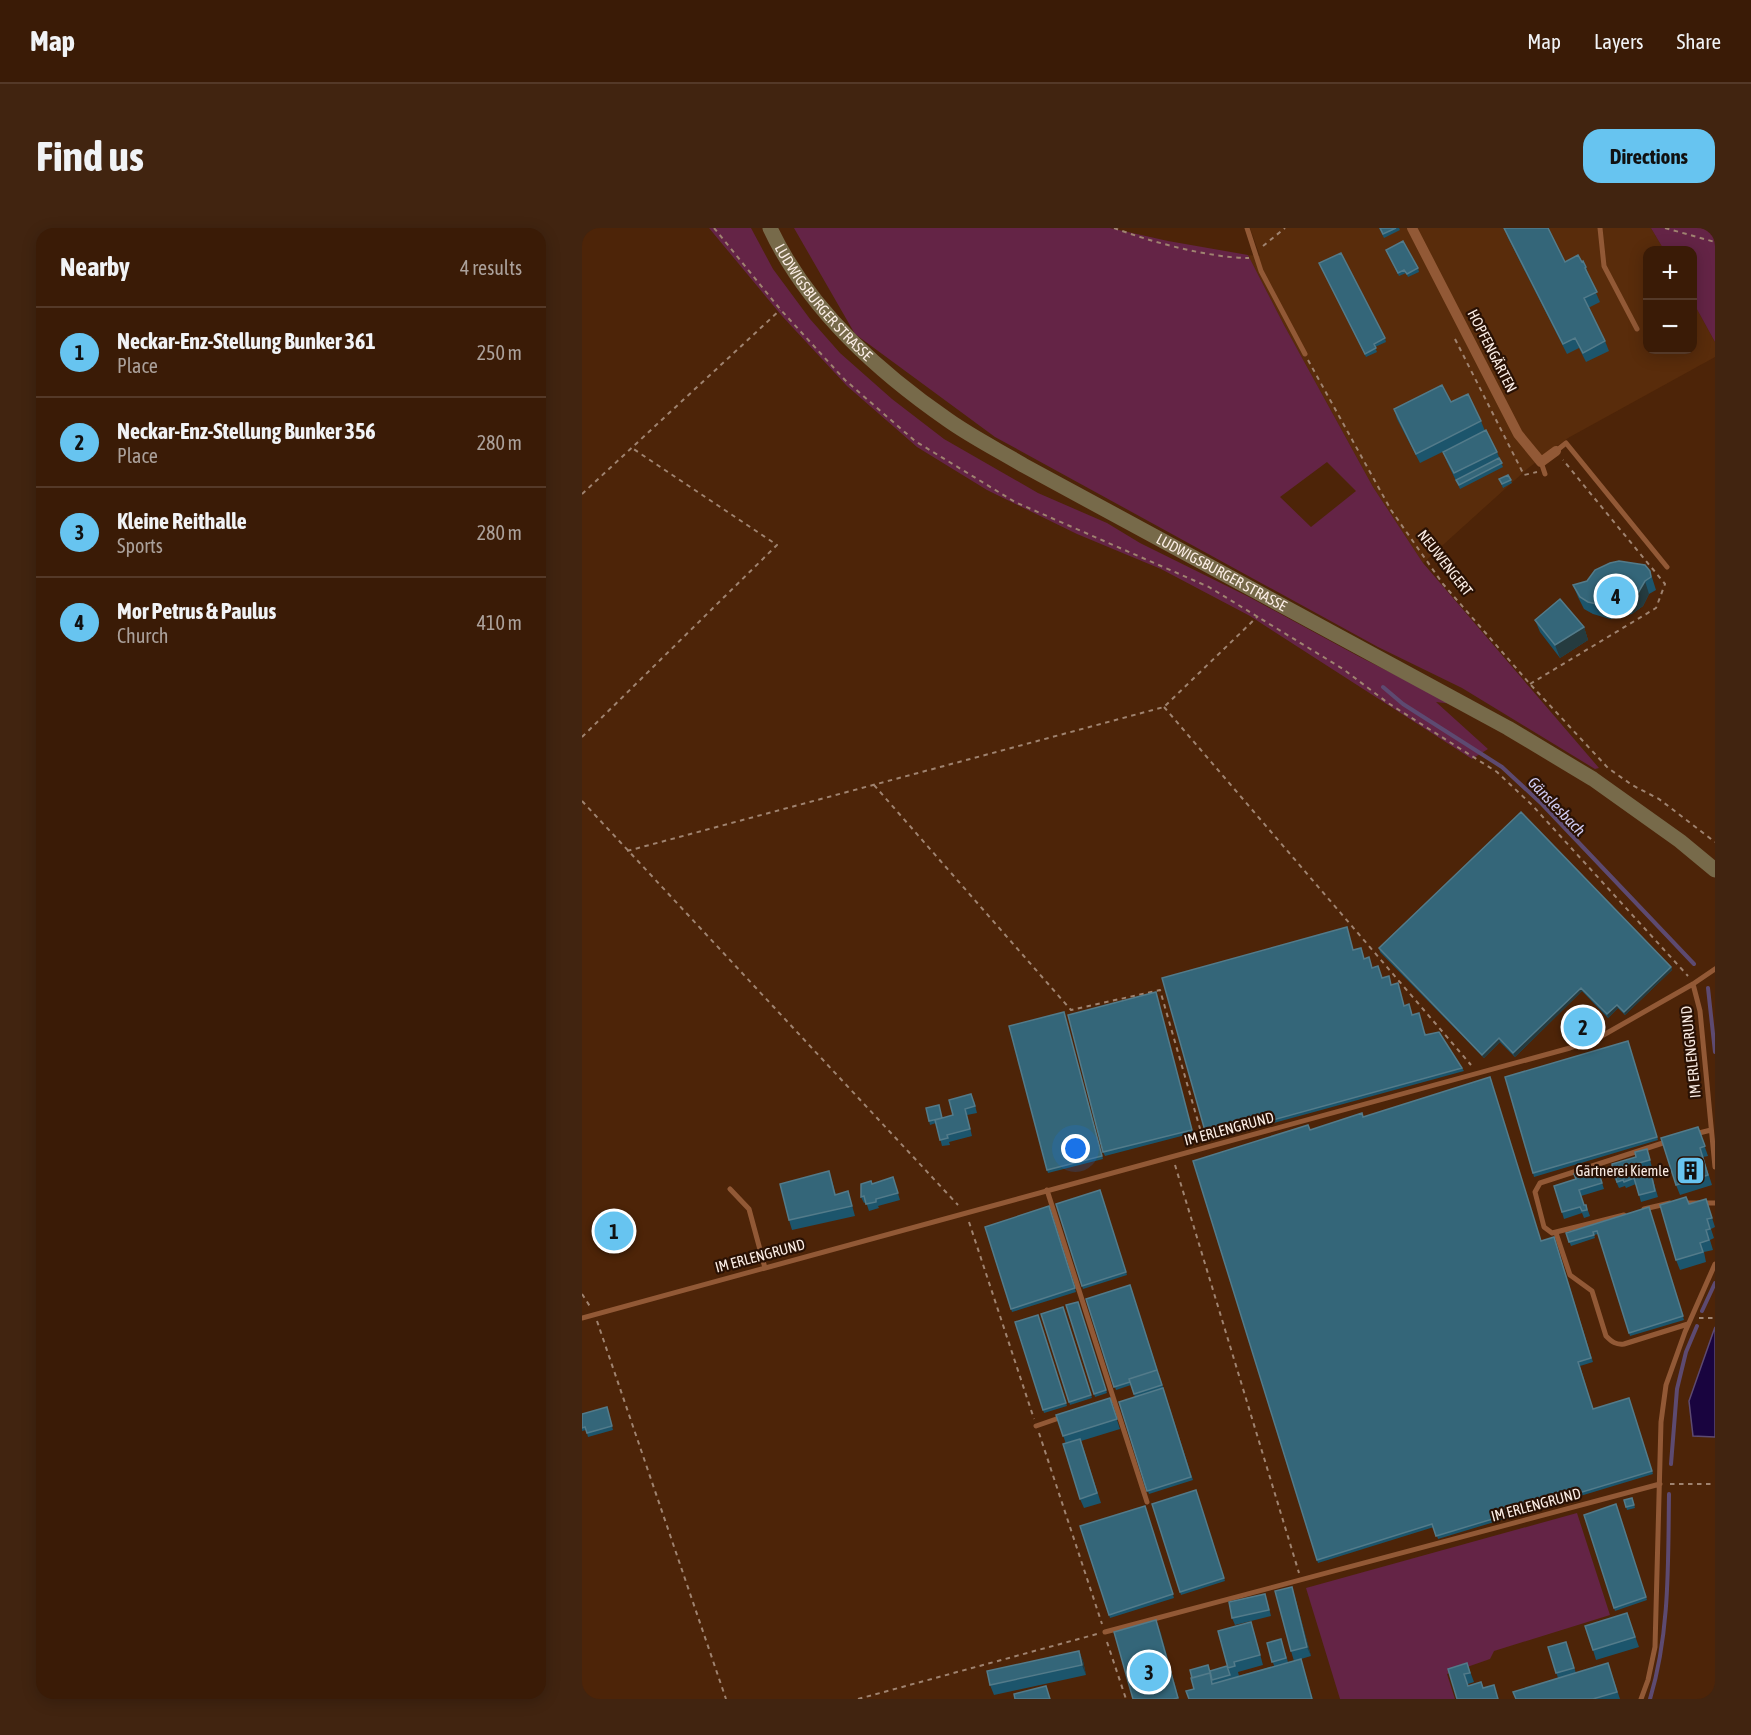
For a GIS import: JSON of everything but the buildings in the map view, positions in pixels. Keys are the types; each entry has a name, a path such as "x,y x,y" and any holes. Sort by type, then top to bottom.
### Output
{"main road":[{"name":"LUDWIGSBURGER STRASSE","path":"770,228 793,271 826,314 868,357 949,421 1023,465 1508,728 1593,779 1680,841 1715,870"}],"street":[{"name":"HOPFENGÄRTEN","path":"1417,230 1518,434 1541,462"},
{"path":"1541,462 1556,451"}],"lane":[{"path":"1247,228 1262,271 1305,354"},
{"path":"1600,228 1604,266 1637,329"},
{"path":"1556,451 1566,443 1667,567"},
{"path":"1541,462 1545,474"},
{"path":"1693,984 1715,969"},
{"name":"IM ERLENGRUND","path":"582,1318 1570,1048 1600,1037 1693,984 1700,1011 1715,1167"},
{"path":"1691,1135 1711,1130"},
{"path":"1671,1141 1540,1183 1535,1197 1544,1227 1548,1232 1556,1233 1663,1204 1715,1203"},
{"path":"730,1189 749,1209 765,1268"},
{"path":"1047,1190 1147,1502"},
{"path":"1556,1233 1570,1275 1592,1291 1606,1336 1611,1341 1624,1344 1689,1321"},
{"path":"1641,1699 1648,1680 1655,1647 1660,1422 1666,1385 1689,1321 1715,1264"},
{"path":"1103,1403 1114,1400"},
{"path":"1036,1426 1070,1414"},
{"name":"IM ERLENGRUND","path":"1105,1632 1660,1484"}],"path":[{"path":"714,228 780,309 845,380 915,441 1015,502 1209,587 1343,669 1388,703 1497,772 1540,813 1684,969 1693,984"},
{"path":"1114,228 1139,237 1205,253 1257,259"},
{"path":"1255,249 1264,245 1285,228"},
{"path":"1665,228 1715,242"},
{"path":"582,494 780,309"},
{"name":"NEUWENGERT","path":"1305,354 1390,510 1443,584 1530,684 1608,768 1632,785 1659,799 1715,842"},
{"path":"582,737 777,545 632,448"},
{"path":"1530,684 1656,608 1665,584 1556,451"},
{"path":"627,850 1164,707 1258,616"},
{"path":"1164,707 1478,1074"},
{"path":"874,785 1071,1010 1160,990 1205,1148"},
{"path":"582,801 966,1212"},
{"path":"1172,1157 1301,1580"},
{"path":"582,1294 595,1314 726,1699"},
{"path":"1689,1321 1715,1318"},
{"path":"1660,1484 1715,1484"},
{"path":"858,1699 1105,1632 1126,1699"}],"shaded area":[{"path":"709,228 751,228 773,269 810,319 840,353 892,399 944,439 1038,493 1107,523 1140,543 1251,598 1453,704 1436,702 1488,749 1472,759 1250,616 1161,569 1077,534 987,490 917,447 847,386 782,316"},
{"path":"794,228 1110,228 1248,255 1373,487 1423,563 1599,768 1595,769 1462,688 1378,647 995,437 855,334","holes":["1327,462 1356,491 1311,527 1280,497"]},
{"path":"1250,228 1651,228 1662,246 1643,246 1643,354 1697,354 1697,309 1715,342 1715,357 1568,438 1527,469 1423,563 1373,487 1248,255 1260,256"},
{"path":"1651,228 1715,228 1715,342 1697,309 1697,246 1662,246"},
{"path":"1715,1327 1715,1437 1693,1436 1689,1401"},
{"path":"1577,1513 1610,1615 1494,1651 1490,1659 1447,1674 1455,1699 1340,1699 1306,1588"}],"waterway":[{"name":"Gänslesbach","path":"1383,687 1403,704 1502,767 1542,804 1694,964"},
{"path":"1708,988 1715,1052"},
{"name":"Gänslesbach","path":"1702,1311 1715,1283"},
{"path":"1671,1464 1677,1389 1686,1352 1697,1326"},
{"path":"1650,1699 1657,1674 1665,1623 1669,1494"}],"place":[{"name":"Mor Petrus & Paulus","path":"1616,596"},
{"name":"Neckar-Enz-Stellung Bunker 356","path":"1583,1027"},
{"name":"Gärtnerei Kiemle","path":"1690,1171"},
{"name":"Neckar-Enz-Stellung Bunker 361","path":"614,1231"},
{"name":"Kleine Reithalle","path":"1149,1672"}]}
